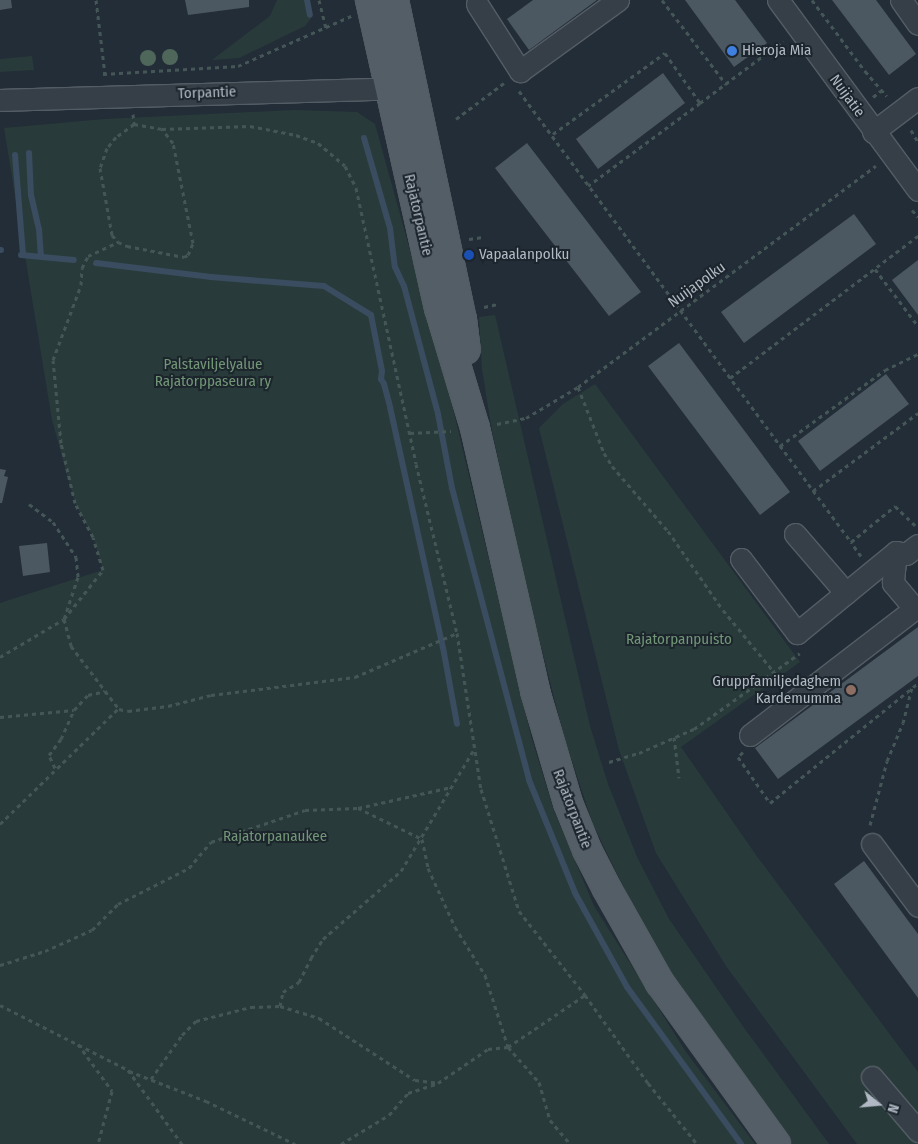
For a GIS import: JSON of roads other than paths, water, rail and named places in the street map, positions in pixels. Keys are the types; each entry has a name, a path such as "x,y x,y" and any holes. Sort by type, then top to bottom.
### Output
{"main road":[{"name":"Rajatorpantie","path":"394,0 402,88 462,319 474,428 535,691 560,778 587,850 660,983 776,1144"},
{"name":"Rajatorpantie","path":"361,8 402,88"}],"street":[{"path":"477,4 514,75 618,0"},
{"name":"Nuijatie","path":"778,0 873,132 918,190"},
{"path":"906,2 918,24"},
{"name":"Torpantie","path":"0,100 402,88"},
{"path":"873,132 918,98"},
{"path":"795,534 846,593"},
{"path":"896,552 906,554 918,545"},
{"path":"741,559 797,632 896,552"},
{"path":"750,734 916,608 893,582 896,552"},
{"path":"872,844 918,906"},
{"path":"872,1077 918,1131"}],"waterway":[{"path":"307,0 310,15"},
{"path":"364,138 390,228 395,267 404,286 438,414 452,488 529,780 575,893 627,987 741,1144"},
{"path":"29,153 31,195 39,229 41,256"},
{"path":"15,155 23,255"},
{"path":"21,255 74,260"},
{"path":"96,263 211,277 324,286 371,315 382,371 381,379 390,407 444,653 457,724"}],"place":[{"name":"Hieroja Mia","path":"732,51"},
{"name":"Vapaalanpolku","path":"469,255"},
{"name":"Gruppfamiljedaghem Kardemumma","path":"851,690"}],"park label":[{"name":"Palstaviljelyalue Rajatorppaseura ry","path":"213,372"},
{"name":"Rajatorpanpuisto","path":"679,640"},
{"name":"Rajatorpanaukee","path":"275,837"}]}
